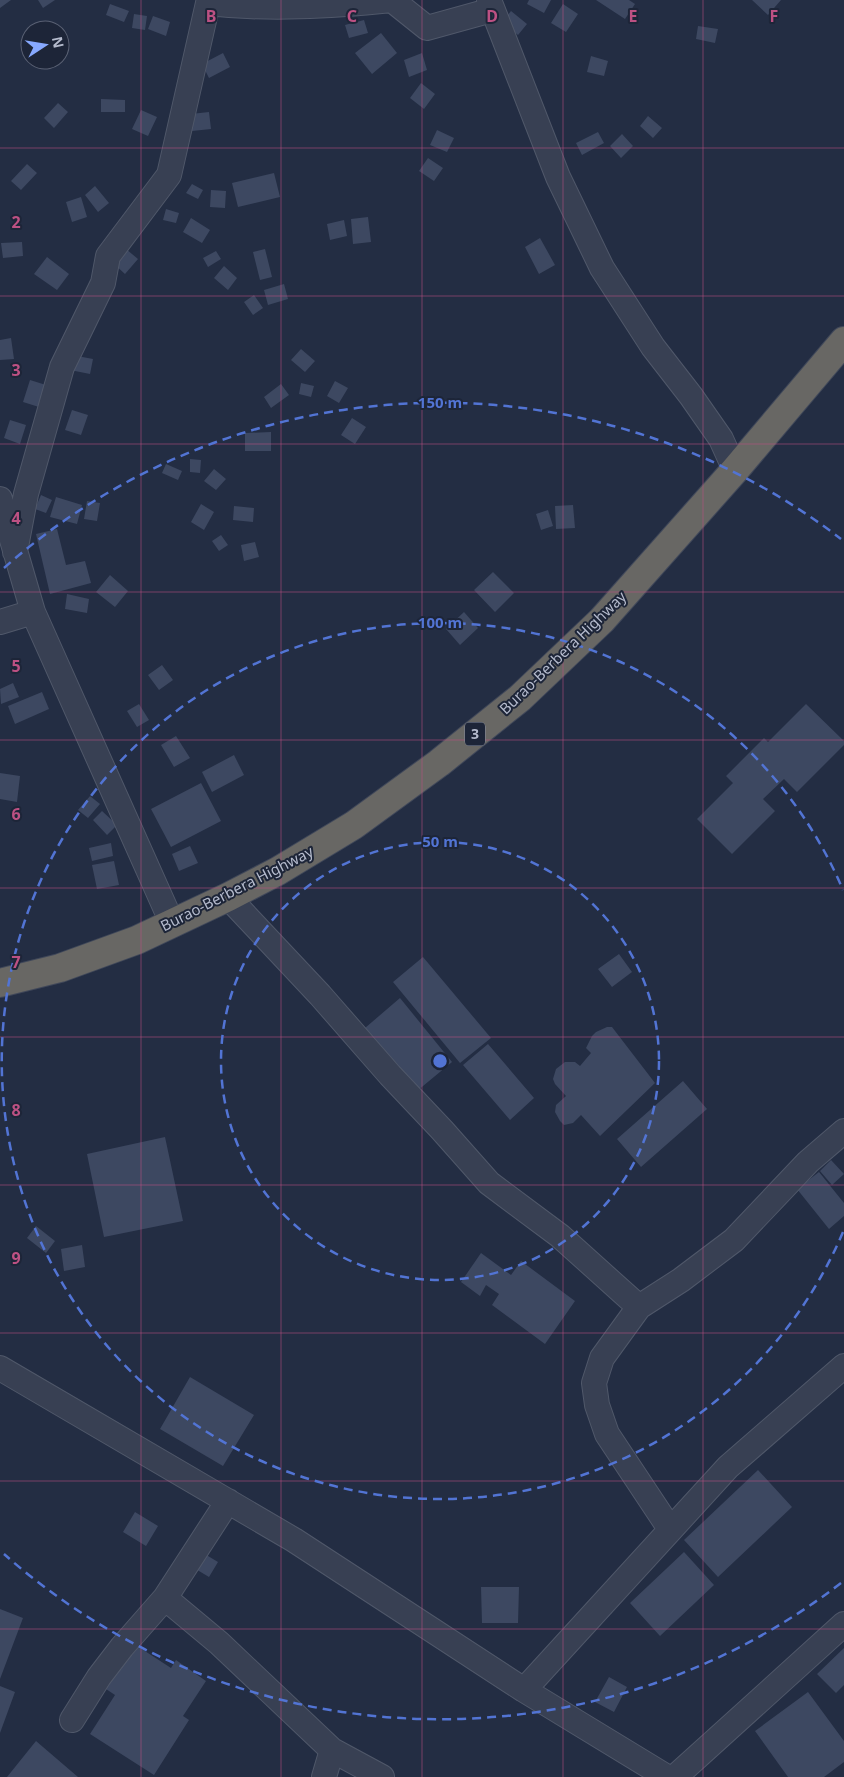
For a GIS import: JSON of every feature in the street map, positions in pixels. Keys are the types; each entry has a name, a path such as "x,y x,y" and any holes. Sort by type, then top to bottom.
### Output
{"highway":[{"name":"Burao-Berbera Highway","path":"0,983 60,968 137,940 228,897 278,871 354,825 439,763 520,698 602,620 735,470 844,341"}],"street":[{"path":"16,552 26,494 62,367 103,283 108,256 169,175 204,2 237,7 328,6 392,0 427,28 491,5 558,177 602,268 653,347 692,396 721,439 735,470"},
{"path":"0,499 33,612 172,923"},
{"path":"0,622 33,612"},
{"path":"228,897 320,995 489,1183 560,1236 639,1308"},
{"path":"670,1529 607,1434 597,1405 594,1382 602,1358 639,1308 681,1280 734,1240 808,1162 844,1131"},
{"path":"524,1690 728,1467 844,1366"},
{"path":"0,1368 294,1540 524,1690 667,1777"},
{"path":"72,1720 98,1677 165,1598 228,1501"},
{"path":"165,1598 219,1643 332,1750 382,1777"},
{"path":"675,1777 844,1624"},
{"path":"324,1777 332,1750"}],"building":[{"path":"0,0 11,0 0,8"},
{"path":"38,0 55,0 43,8"},
{"path":"529,0 551,0 544,13 527,4"},
{"path":"596,0 629,0 635,4 625,19"},
{"path":"752,0 781,0 768,15"},
{"path":"110,4 129,11 124,22 106,15"},
{"path":"563,4 578,14 566,32 551,23"},
{"path":"511,11 527,24 518,35 502,22"},
{"path":"134,14 147,16 145,30 132,28"},
{"path":"153,16 170,22 166,36 148,29"},
{"path":"364,20 368,33 349,38 345,25"},
{"path":"698,26 718,29 715,43 696,39"},
{"path":"381,33 397,53 372,74 355,53"},
{"path":"223,53 230,67 209,78 202,64"},
{"path":"422,53 427,70 409,77 404,60"},
{"path":"591,56 608,61 604,76 587,72"},
{"path":"421,83 435,94 424,109 410,98"},
{"path":"101,99 125,100 125,112 101,112"},
{"path":"58,103 68,112 54,128 44,118"},
{"path":"141,110 157,117 148,136 132,129"},
{"path":"209,112 211,129 192,131 191,114"},
{"path":"648,116 662,128 653,138 640,126"},
{"path":"437,130 454,138 447,152 430,145"},
{"path":"598,132 604,143 582,155 576,143"},
{"path":"622,134 633,146 621,158 610,146"},
{"path":"428,158 443,168 434,181 419,171"},
{"path":"27,164 37,173 21,190 11,181"},
{"path":"274,173 280,197 238,207 232,183"},
{"path":"192,184 203,190 198,199 186,193"},
{"path":"95,186 109,203 98,212 85,195"},
{"path":"211,190 226,191 225,208 210,207"},
{"path":"81,197 87,217 72,222 66,202"},
{"path":"166,209 179,213 176,223 163,220"},
{"path":"368,217 371,242 353,244 351,219"},
{"path":"191,218 210,230 202,243 183,232"},
{"path":"344,220 347,236 330,240 327,224"},
{"path":"540,238 555,265 539,274 525,247"},
{"path":"22,242 23,256 3,258 1,243"},
{"path":"126,249 138,259 125,274 114,264"},
{"path":"265,249 272,277 260,280 253,252"},
{"path":"216,251 221,259 208,267 203,258"},
{"path":"47,257 69,274 57,290 34,274"},
{"path":"224,266 237,278 228,290 214,278"},
{"path":"284,284 288,299 268,305 264,290"},
{"path":"254,295 263,308 253,315 244,302"},
{"path":"11,338 14,359 0,360 0,340"},
{"path":"301,349 315,361 305,372 291,360"},
{"path":"72,355 93,359 90,374 70,370"},
{"path":"30,380 46,385 39,407 23,402"},
{"path":"335,381 348,388 339,403 327,396"},
{"path":"301,383 314,386 311,397 299,394"},
{"path":"281,384 289,395 271,408 264,397"},
{"path":"72,410 88,415 81,435 65,430"},
{"path":"352,418 366,427 355,444 341,435"},
{"path":"10,420 26,425 20,444 4,438"},
{"path":"271,432 271,451 245,451 245,433"},
{"path":"190,459 201,460 200,473 190,472"},
{"path":"166,464 182,471 178,480 162,473"},
{"path":"214,469 226,479 216,490 204,481"},
{"path":"41,495 52,500 46,513 35,509"},
{"path":"56,497 82,505 77,524 50,517"},
{"path":"87,501 100,503 97,521 84,519"},
{"path":"201,504 214,512 204,530 191,522"},
{"path":"573,505 575,528 556,529 555,506"},
{"path":"234,506 254,508 253,522 233,520"},
{"path":"548,510 553,526 541,530 536,514"},
{"path":"57,529 66,565 85,561 91,583 50,594 36,534"},
{"path":"221,535 228,545 219,551 212,541"},
{"path":"255,542 259,557 244,561 241,545"},
{"path":"493,572 514,593 495,612 474,590"},
{"path":"110,575 128,591 115,607 96,592"},
{"path":"67,594 89,599 87,613 65,609"},
{"path":"464,612 478,628 460,645 446,629"},
{"path":"162,665 173,680 159,690 148,675"},
{"path":"13,683 19,697 1,704 0,689"},
{"path":"42,692 49,709 15,724 8,706"},
{"path":"139,704 149,720 137,727 127,711"},
{"path":"806,704 844,741 844,745 797,792 784,779 763,799 775,811 732,854 697,819 733,783 726,776 764,738 768,742"},
{"path":"176,736 190,758 174,767 161,745"},
{"path":"234,755 244,775 212,792 202,772"},
{"path":"0,773 20,776 17,802 0,799"},
{"path":"201,783 221,821 171,847 151,809"},
{"path":"90,796 100,804 88,818 78,810"},
{"path":"102,811 117,825 107,835 93,820"},
{"path":"111,843 113,856 92,861 89,848"},
{"path":"190,846 198,863 179,871 172,854"},
{"path":"114,861 119,885 97,889 92,865"},
{"path":"619,954 632,972 612,987 598,969"},
{"path":"423,957 491,1038 460,1063 393,982"},
{"path":"400,998 452,1062 417,1091 365,1028"},
{"path":"607,1027 612,1027 655,1083 600,1136 581,1115 573,1123 564,1125 560,1121 555,1112 556,1105 566,1096 553,1079 556,1069 565,1062 575,1062 580,1066 591,1053 586,1048 592,1036"},
{"path":"488,1044 534,1098 510,1120 463,1065"},
{"path":"683,1081 707,1109 641,1167 617,1139"},
{"path":"165,1137 183,1221 104,1237 87,1154"},
{"path":"831,1160 844,1174 832,1185 820,1171"},
{"path":"819,1172 844,1203 844,1216 829,1229 797,1189"},
{"path":"36,1226 55,1241 46,1253 27,1238"},
{"path":"82,1245 85,1267 64,1271 61,1249"},
{"path":"481,1253 511,1275 521,1261 575,1301 545,1344 492,1305 499,1294 486,1285 480,1296 461,1282"},
{"path":"190,1377 254,1415 223,1466 160,1429"},
{"path":"758,1470 792,1507 718,1577 684,1540"},
{"path":"135,1512 158,1526 146,1546 123,1532"},
{"path":"684,1552 714,1585 660,1636 630,1603"},
{"path":"203,1553 218,1562 209,1577 194,1568"},
{"path":"481,1587 519,1587 518,1623 482,1623"},
{"path":"0,1609 23,1618 0,1679"},
{"path":"131,1642 171,1668 176,1660 206,1681 183,1716 189,1720 154,1775 90,1734 115,1695 103,1687"},
{"path":"844,1648 844,1685 836,1693 817,1674"},
{"path":"609,1677 627,1687 614,1712 595,1702"},
{"path":"0,1686 15,1692 0,1733"},
{"path":"808,1692 844,1741 844,1762 824,1777 788,1777 755,1731"},
{"path":"36,1741 78,1777 7,1777"}]}
